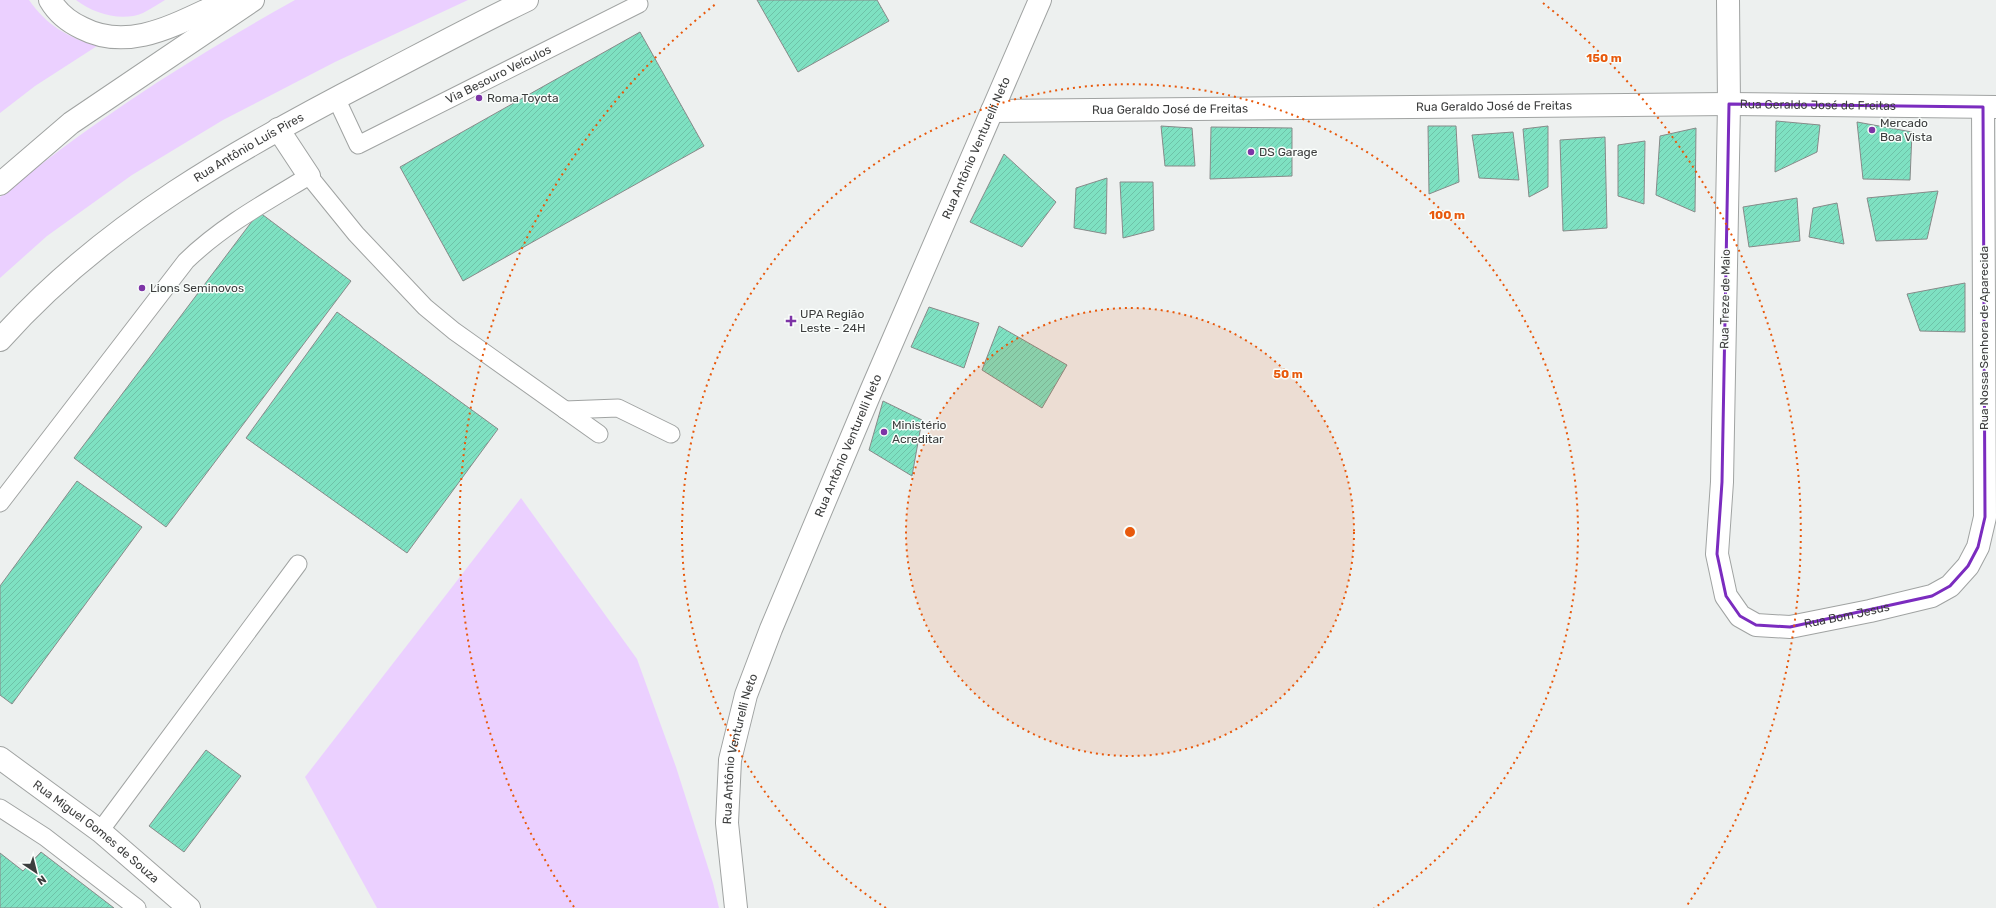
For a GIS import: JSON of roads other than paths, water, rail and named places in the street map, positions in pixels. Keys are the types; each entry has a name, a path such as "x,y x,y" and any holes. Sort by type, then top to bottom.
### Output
{"main road":[{"path":"50,0 71,22 91,33 116,39 137,38 162,30 229,0"},
{"path":"0,184 71,124 253,0"},
{"name":"Rua Antônio Luís Pires","path":"0,340 16,321 58,281 107,240 206,171 278,129 336,98 527,0"},
{"name":"Rua Antônio Venturelli Neto","path":"736,908 727,823 730,760 746,695 771,629 868,398 1040,0"},
{"name":"Rua Treze de Maio","path":"1726,596 1718,554 1722,475 1729,104 1728,0"},
{"name":"Rua Geraldo José de Freitas","path":"992,111 1729,104 1990,107"},
{"name":"Rua Nossa Senhora de Aparecida","path":"1968,566 1978,547 1984,517 1990,107"},
{"path":"278,129 309,176"},
{"name":"Rua Bom Jesus","path":"1726,596 1740,616 1756,625 1790,627 1870,611 1932,596 1950,586 1968,566"},
{"name":"Rua Miguel Gomes de Souza","path":"0,758 100,831 189,908"}],"lane":[{"name":"Via Besouro Veículos","path":"336,98 358,145 639,4"},
{"path":"0,503 186,261 207,240 230,224 309,176 356,234 425,307 454,331 599,434"},
{"path":"564,410 618,408 671,434"},
{"path":"100,831 298,564"},
{"path":"0,808 45,837 136,908"}],"place":[{"name":"Roma Toyota","path":"479,98"},
{"name":"Mercado Boa Vista","path":"1872,130"},
{"name":"DS Garage","path":"1251,152"},
{"name":"Lions Seminovos","path":"142,288"},
{"name":"UPA Região Leste - 24H","path":"791,321"},
{"name":"Ministério Acreditar","path":"884,432"}]}
